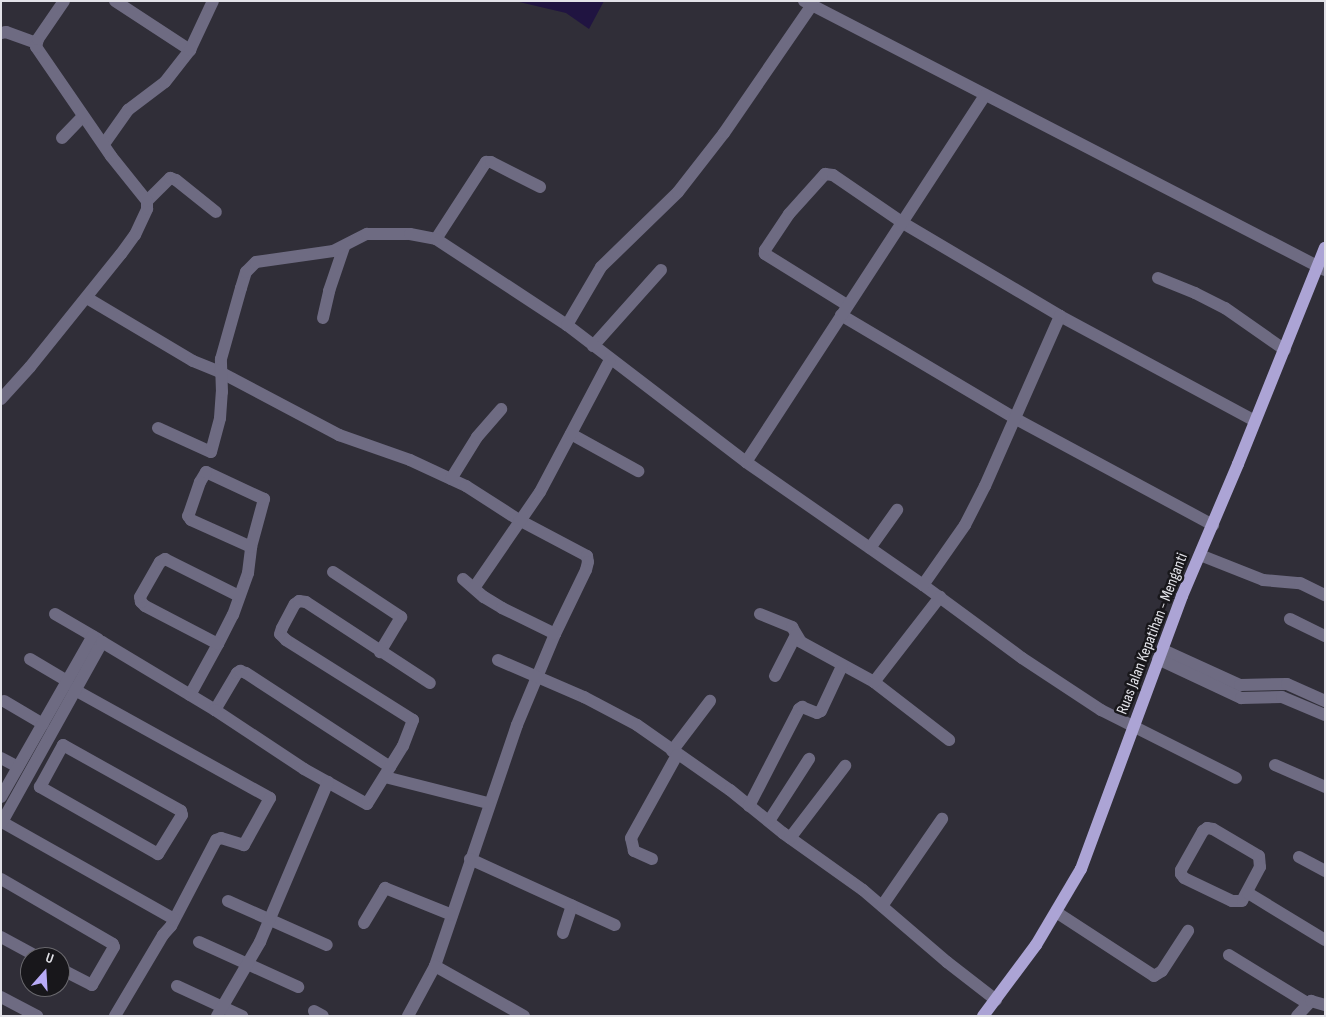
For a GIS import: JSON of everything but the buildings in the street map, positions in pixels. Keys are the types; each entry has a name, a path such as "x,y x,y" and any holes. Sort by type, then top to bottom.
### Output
{"main road":[{"name":"Ruas Jalan Kepatihan - Menganti","path":"983,1016 1012,980 1081,869 1182,596 1321,268 1325,248"}],"street":[{"path":"1,399 87,298 135,235 147,209 147,201 83,116 36,47 36,43 64,1"},
{"path":"115,1 190,50"},
{"path":"104,144 128,110 165,82 190,50 212,1"},
{"path":"567,325 590,281 600,267 678,192 724,133 808,3 1321,268"},
{"path":"1,34 6,32 36,43"},
{"path":"746,462 985,96"},
{"path":"62,138 83,116"},
{"path":"436,239 486,162 491,162 540,187"},
{"path":"1213,525 1016,419 766,258 765,250 784,221 819,180 828,173 903,224 1060,316 1255,421"},
{"path":"147,201 170,178 176,180 216,212"},
{"path":"158,428 211,452 220,418 222,392 220,359 246,272 256,262 318,254 344,247 366,234 410,234 436,239 567,325 610,360 746,462 940,597 1022,658 1101,710 1236,778"},
{"path":"323,318 328,291 344,247"},
{"path":"593,346 661,270"},
{"path":"1158,278 1225,308 1285,350"},
{"path":"87,298 193,361 270,397 294,413 339,435 410,460 466,486 519,520 587,556 586,570 555,634 517,725 488,804 434,966 409,1015"},
{"path":"923,585 965,525 1016,419 1060,316"},
{"path":"474,588 540,492 610,360"},
{"path":"451,479 477,436 501,409"},
{"path":"571,434 638,471"},
{"path":"193,696 218,644 248,573 251,547 264,499 206,472 200,482 188,516 191,520 251,547"},
{"path":"870,548 897,510"},
{"path":"1200,555 1264,580 1300,583 1325,595"},
{"path":"218,644 145,606 141,602 140,597 160,562 164,560 239,596"},
{"path":"333,572 401,617 380,652"},
{"path":"463,579 502,608 555,634"},
{"path":"874,682 940,597"},
{"path":"55,614 193,696 328,782 367,804 403,746 413,720 286,640 280,634 282,628 295,604 299,601 306,602 430,683"},
{"path":"760,614 792,628 801,642 874,682 949,740"},
{"path":"1290,619 1325,636"},
{"path":"775,676 796,635"},
{"path":"98,639 71,686 39,758 2,823 174,919"},
{"path":"1161,655 1223,684 1241,698 1258,691 1287,684 1325,701"},
{"path":"30,659 71,686 270,798 244,845 221,838 216,840 174,919 116,1016"},
{"path":"498,660 584,697 637,725 882,906 947,962 996,1000"},
{"path":"749,806 799,709 802,707 817,713 821,712 842,666"},
{"path":"214,709 236,673 240,671 246,673 387,772 488,804"},
{"path":"1,797 42,724 71,686"},
{"path":"1258,691 1282,697 1325,715"},
{"path":"652,859 634,851 630,838 675,753 710,700"},
{"path":"4,701 42,724"},
{"path":"65,745 181,811 182,815 158,854 43,789 40,784 51,765 60,747 65,745"},
{"path":"1,758 18,767"},
{"path":"39,758 51,765"},
{"path":"769,821 809,759"},
{"path":"1275,765 1325,788"},
{"path":"790,838 845,766"},
{"path":"220,1011 270,920 328,782"},
{"path":"882,906 942,820"},
{"path":"1213,829 1259,856 1260,867 1248,892 1237,903 1184,878 1181,870 1203,831 1213,829"},
{"path":"1299,857 1325,871"},
{"path":"470,859 615,926"},
{"path":"1,879 113,944 114,947 92,985 70,974"},
{"path":"364,923 385,888 452,915"},
{"path":"1248,892 1323,934"},
{"path":"228,901 327,945"},
{"path":"563,933 572,905"},
{"path":"1056,912 1154,976 1162,971 1188,931"},
{"path":"1,937 20,947"},
{"path":"199,942 298,987"},
{"path":"1229,956 1307,1003 1316,1002 1325,1005"},
{"path":"434,966 524,1016"},
{"path":"177,986 220,1011 242,1016"},
{"path":"1,997 37,1016"},
{"path":"1297,1016 1307,1003"}],"shaded area":[{"path":"515,1 604,1 589,29 566,13"}]}
